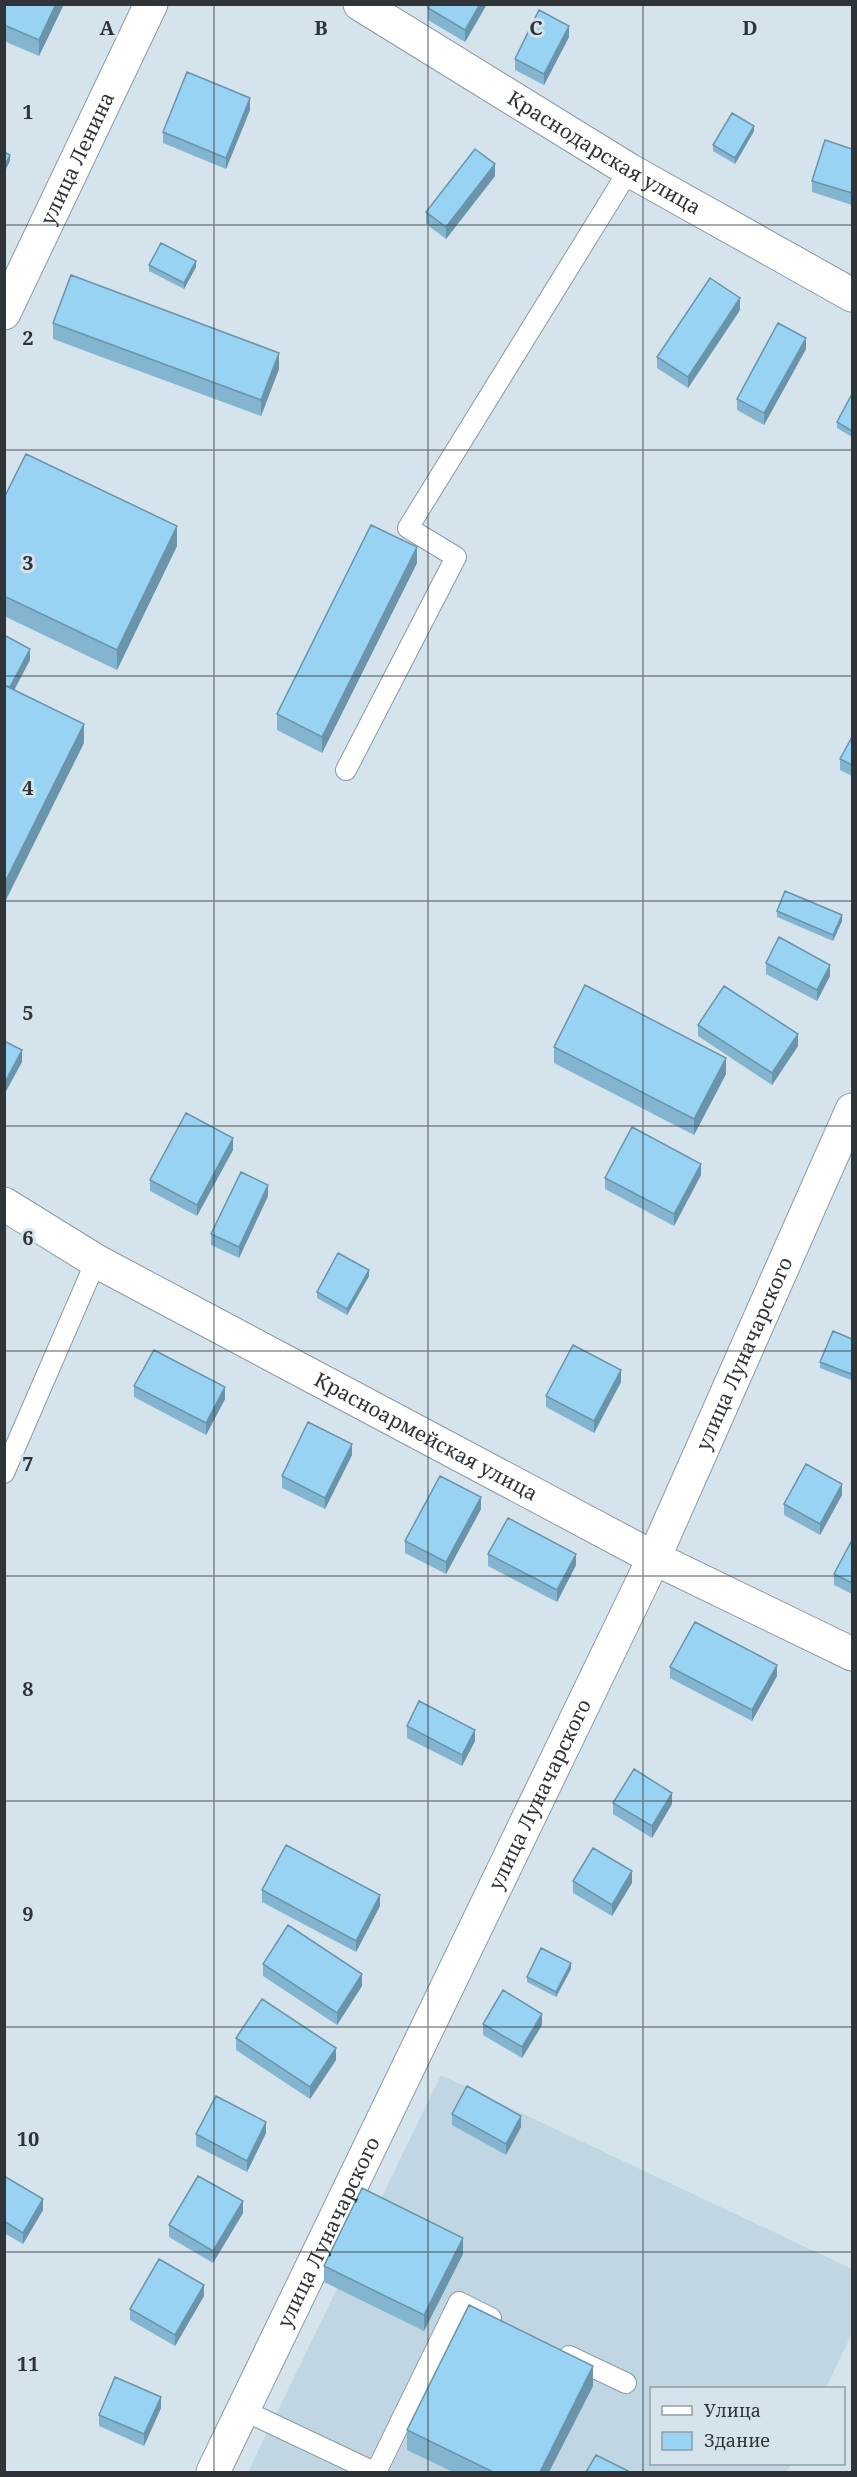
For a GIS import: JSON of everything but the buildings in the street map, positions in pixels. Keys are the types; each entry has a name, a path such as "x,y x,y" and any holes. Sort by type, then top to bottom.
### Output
{"street":[{"name":"улица Ленина","path":"4,313 151,4"},
{"name":"Краснодарская улица","path":"360,4 629,170 852,295"},
{"name":"улица Луначарского","path":"213,2472 654,1558 852,1110"},
{"name":"Красноармейская улица","path":"4,1204 96,1261 654,1558 852,1654"}],"lane":[{"path":"346,770 456,556 408,528 629,170"},
{"path":"4,1473 96,1261"},
{"path":"243,2410 375,2472 459,2302 511,2328"},
{"path":"553,2348 626,2383"}],"shaded area":[{"path":"441,2075 852,2269 852,2333 826,2387 650,2387 650,2465 790,2465 786,2472 248,2472"}]}
